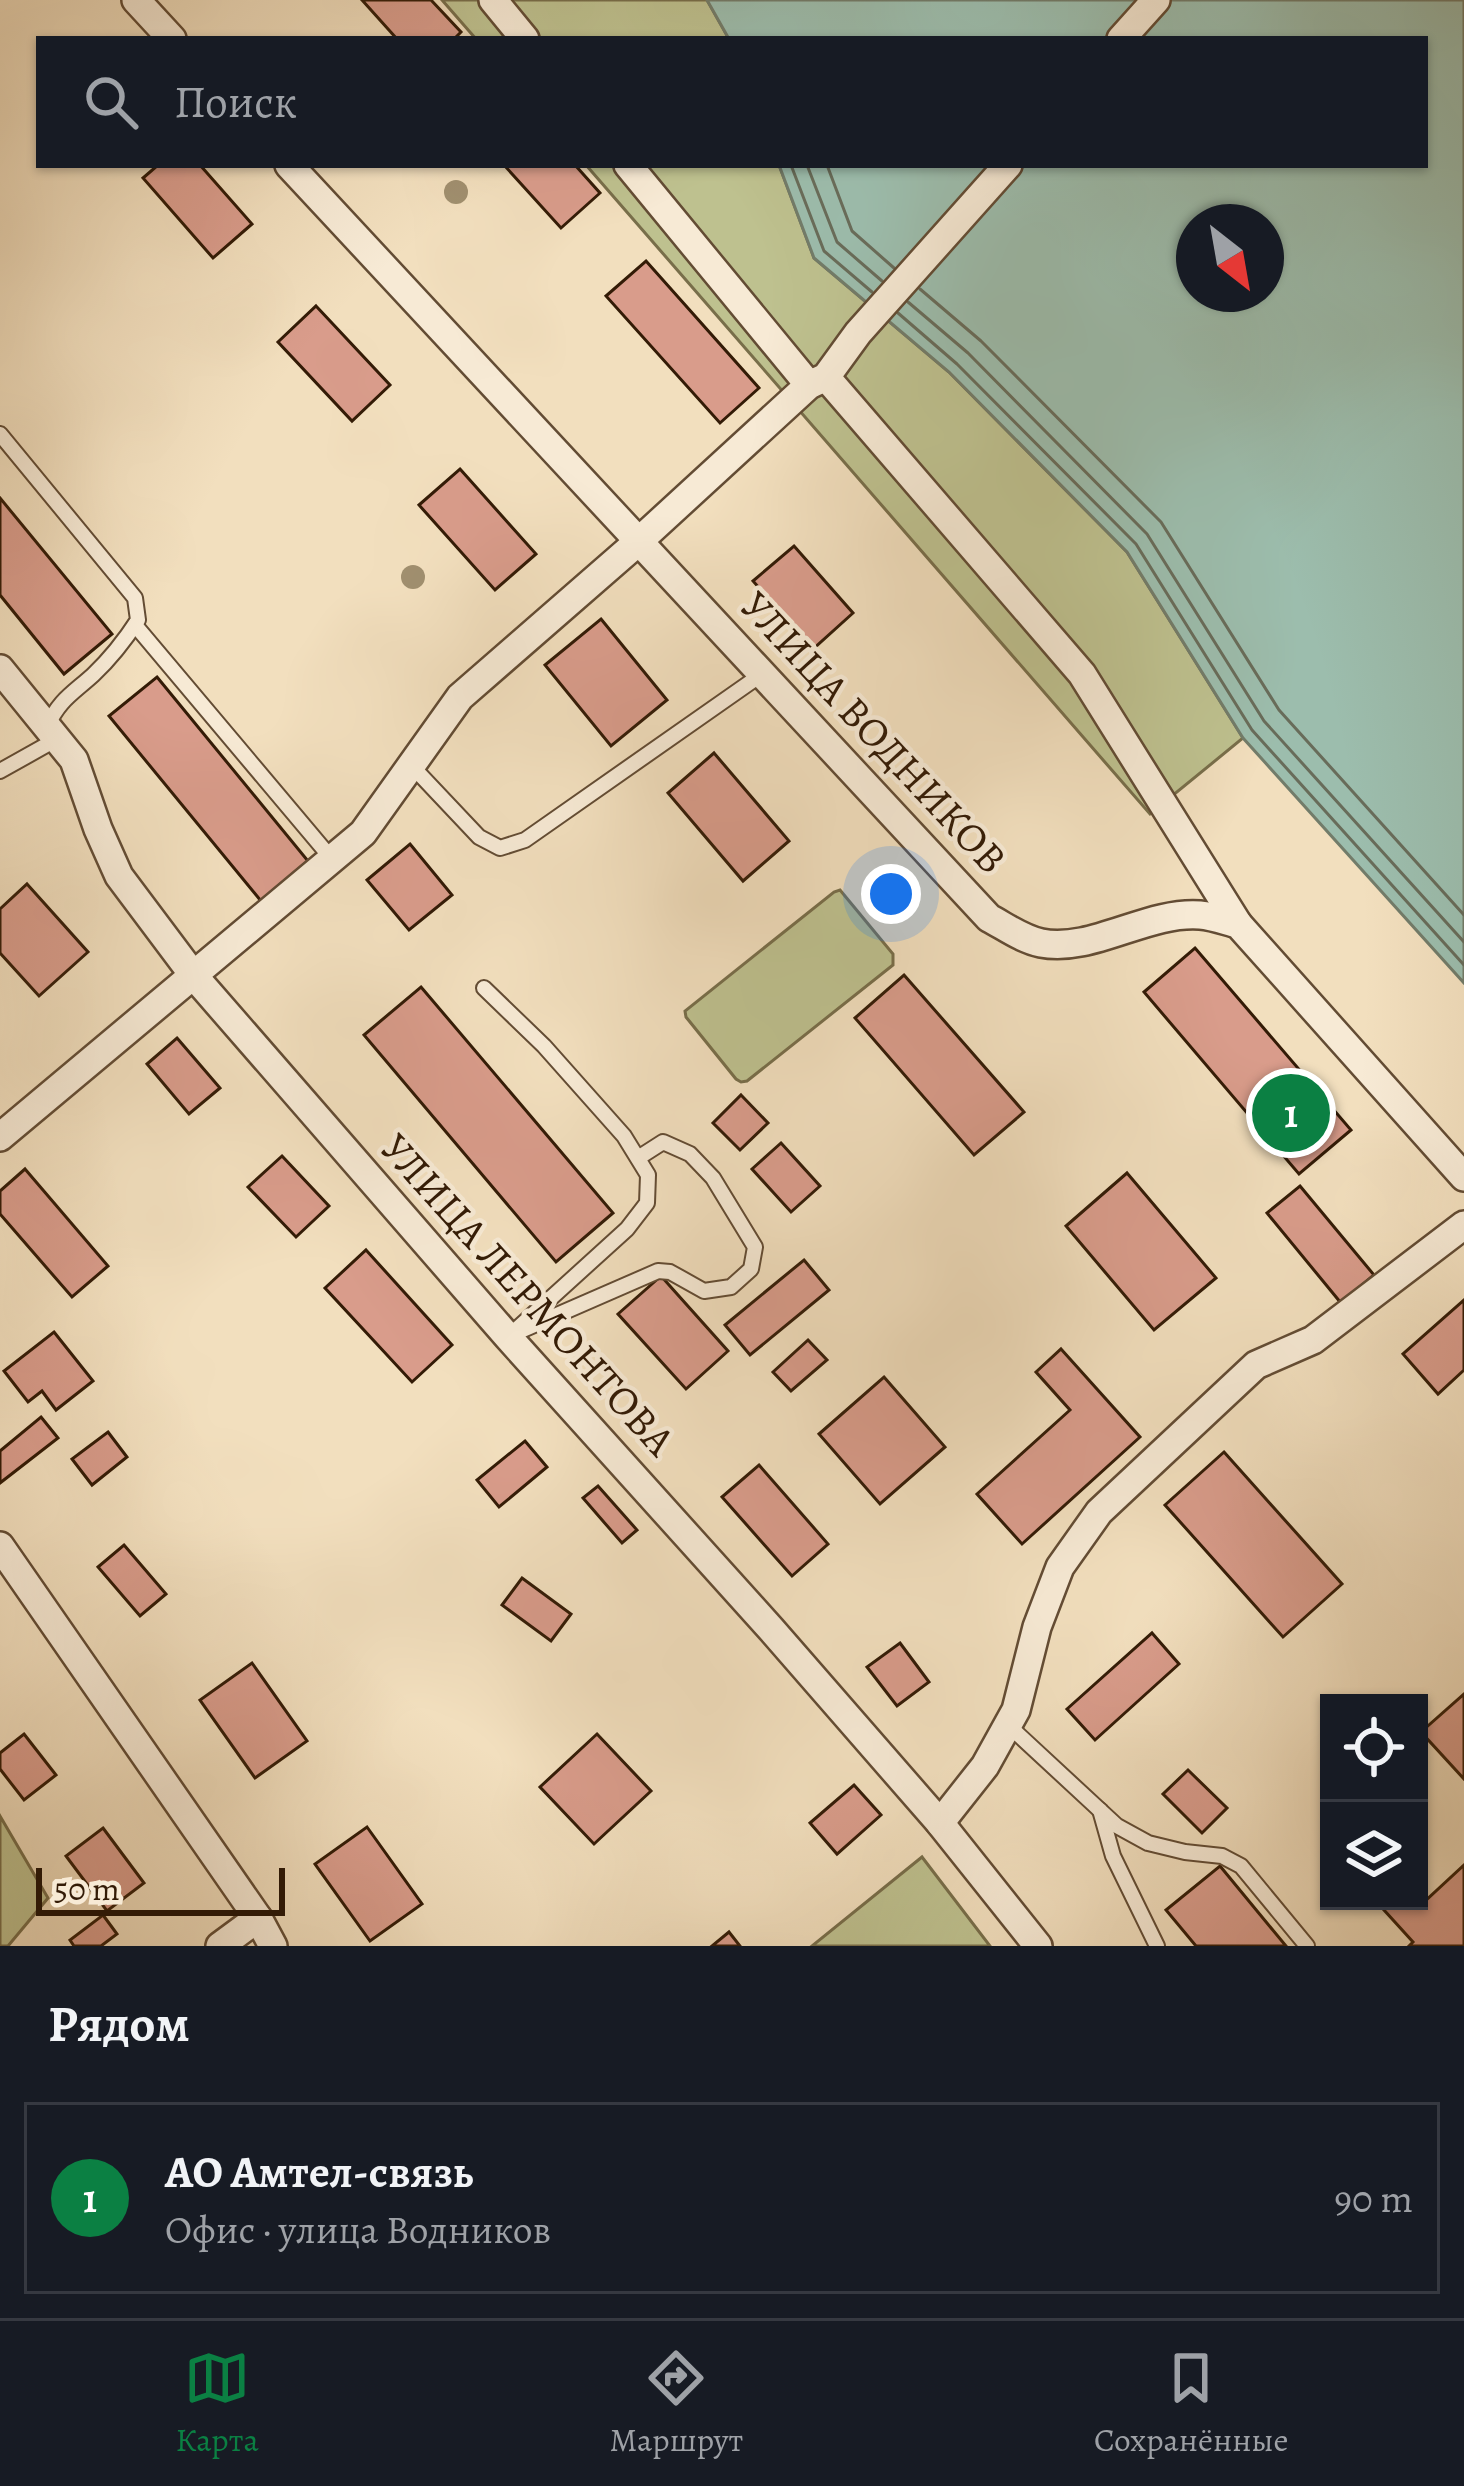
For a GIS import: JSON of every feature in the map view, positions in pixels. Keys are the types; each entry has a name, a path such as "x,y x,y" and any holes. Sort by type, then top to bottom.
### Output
{"street":[{"path":"136,0 169,36"},
{"path":"493,0 523,36"},
{"path":"1124,36 1156,0"},
{"name":"УЛИЦА ВОДНИКОВ","path":"292,168 989,917 1023,938 1064,945 1170,917 1202,915 1238,924"},
{"path":"631,168 1082,674 1238,924 1464,1177"},
{"path":"0,1137 363,833 460,697 817,381 1005,168"},
{"name":"УЛИЦА ЛЕРМОНТОВА","path":"0,669 74,760 119,876 194,976 940,1823 1038,1946"},
{"path":"940,1823 985,1766 1016,1710 1037,1627 1060,1567 1099,1512 1256,1365 1313,1340 1464,1225"},
{"path":"0,1546 273,1946"},
{"path":"220,1946 258,1918"}],"lane":[{"path":"0,434 134,598 138,620 119,649 57,705 52,733 0,771"},
{"path":"135,625 332,859"},
{"path":"411,766 479,836 500,848 525,841 762,674"},
{"path":"484,988 544,1046 624,1136 648,1175 647,1203 627,1229 508,1337"},
{"path":"508,1337 658,1271 670,1272 704,1291 731,1287 751,1270 755,1247 713,1178 690,1154 663,1142 638,1159"},
{"path":"1008,1725 1117,1826 1148,1843 1222,1856 1240,1866 1307,1946"},
{"path":"1100,1810 1113,1856 1157,1946"}],"green space":[{"path":"442,0 707,0 727,36 473,36"},
{"path":"589,168 780,168 814,258 949,372 1127,552 1243,738 1150,814"},
{"path":"840,890 893,954 893,965 741,1082 685,1011"},
{"path":"0,1816 48,1898 8,1946 0,1946"},
{"path":"922,1857 990,1946 812,1946"}],"water":[{"path":"707,0 1464,0 1464,983 1243,738 1127,552 949,372 814,258 780,168 1428,168 1428,36 727,36"}],"building":[{"path":"362,0 431,0 461,32 457,36 394,36"},
{"path":"155,168 203,168 252,224 213,258 143,178"},
{"path":"507,168 578,168 600,193 561,228"},
{"path":"646,261 759,388 720,423 606,296"},
{"path":"316,306 390,385 352,421 278,342"},
{"path":"460,469 536,554 495,590 419,505"},
{"path":"0,498 112,634 64,674 0,595"},
{"path":"794,546 853,613 813,649 753,581"},
{"path":"601,619 667,700 611,746 545,665"},
{"path":"157,677 308,861 261,901 109,716"},
{"path":"714,753 789,841 743,881 668,793"},
{"path":"410,844 452,895 409,930 367,880"},
{"path":"27,884 88,952 39,996 0,953 0,909"},
{"path":"1195,948 1351,1130 1299,1174 1144,992"},
{"path":"904,975 1024,1112 974,1155 855,1018"},
{"path":"421,987 613,1213 556,1262 364,1035"},
{"path":"177,1038 220,1088 189,1114 147,1064"},
{"path":"741,1095 768,1123 740,1150 713,1123"},
{"path":"781,1143 820,1186 791,1212 752,1169"},
{"path":"282,1156 329,1206 296,1237 248,1187"},
{"path":"25,1169 108,1266 72,1297 0,1214 0,1191"},
{"path":"1127,1173 1216,1278 1154,1330 1066,1226"},
{"path":"1300,1186 1374,1275 1341,1303 1267,1213"},
{"path":"366,1250 452,1345 412,1382 325,1288"},
{"path":"804,1260 829,1290 750,1355 725,1325"},
{"path":"661,1276 728,1351 686,1389 618,1314"},
{"path":"1464,1300 1464,1370 1438,1394 1403,1354"},
{"path":"54,1332 93,1381 56,1410 42,1391 28,1402 4,1371"},
{"path":"808,1340 827,1360 791,1391 773,1372"},
{"path":"1061,1349 1140,1437 1022,1544 977,1494 1070,1410 1036,1372"},
{"path":"884,1377 945,1447 880,1504 819,1434"},
{"path":"41,1417 58,1438 0,1483 0,1451"},
{"path":"108,1432 127,1457 92,1485 72,1459"},
{"path":"525,1441 547,1467 499,1507 477,1480"},
{"path":"1224,1452 1342,1584 1283,1637 1165,1505"},
{"path":"759,1465 828,1544 792,1576 722,1497"},
{"path":"598,1486 637,1530 622,1543 583,1498"},
{"path":"124,1545 166,1594 140,1616 98,1567"},
{"path":"522,1578 571,1614 551,1641 502,1605"},
{"path":"1152,1633 1179,1664 1095,1740 1067,1709"},
{"path":"900,1643 929,1682 897,1706 867,1667"},
{"path":"252,1663 307,1741 255,1778 200,1700"},
{"path":"1464,1694 1464,1779 1428,1740 1428,1726"},
{"path":"24,1734 56,1775 24,1800 0,1769 0,1753"},
{"path":"597,1734 651,1791 594,1844 540,1787"},
{"path":"1188,1770 1227,1808 1202,1833 1163,1794"},
{"path":"854,1785 881,1815 837,1854 810,1823"},
{"path":"367,1827 422,1904 370,1941 315,1864"},
{"path":"103,1828 144,1883 107,1911 66,1856"},
{"path":"1464,1865 1464,1946 1409,1946 1413,1942 1384,1910 1428,1910 1428,1898"},
{"path":"1220,1866 1286,1946 1196,1946 1166,1910"},
{"path":"103,1915 117,1934 101,1946 74,1946 70,1940"},
{"path":"729,1932 740,1946 712,1946"}],"place":[{"name":"АО Амтел-связь","path":"1291,1113"}]}
